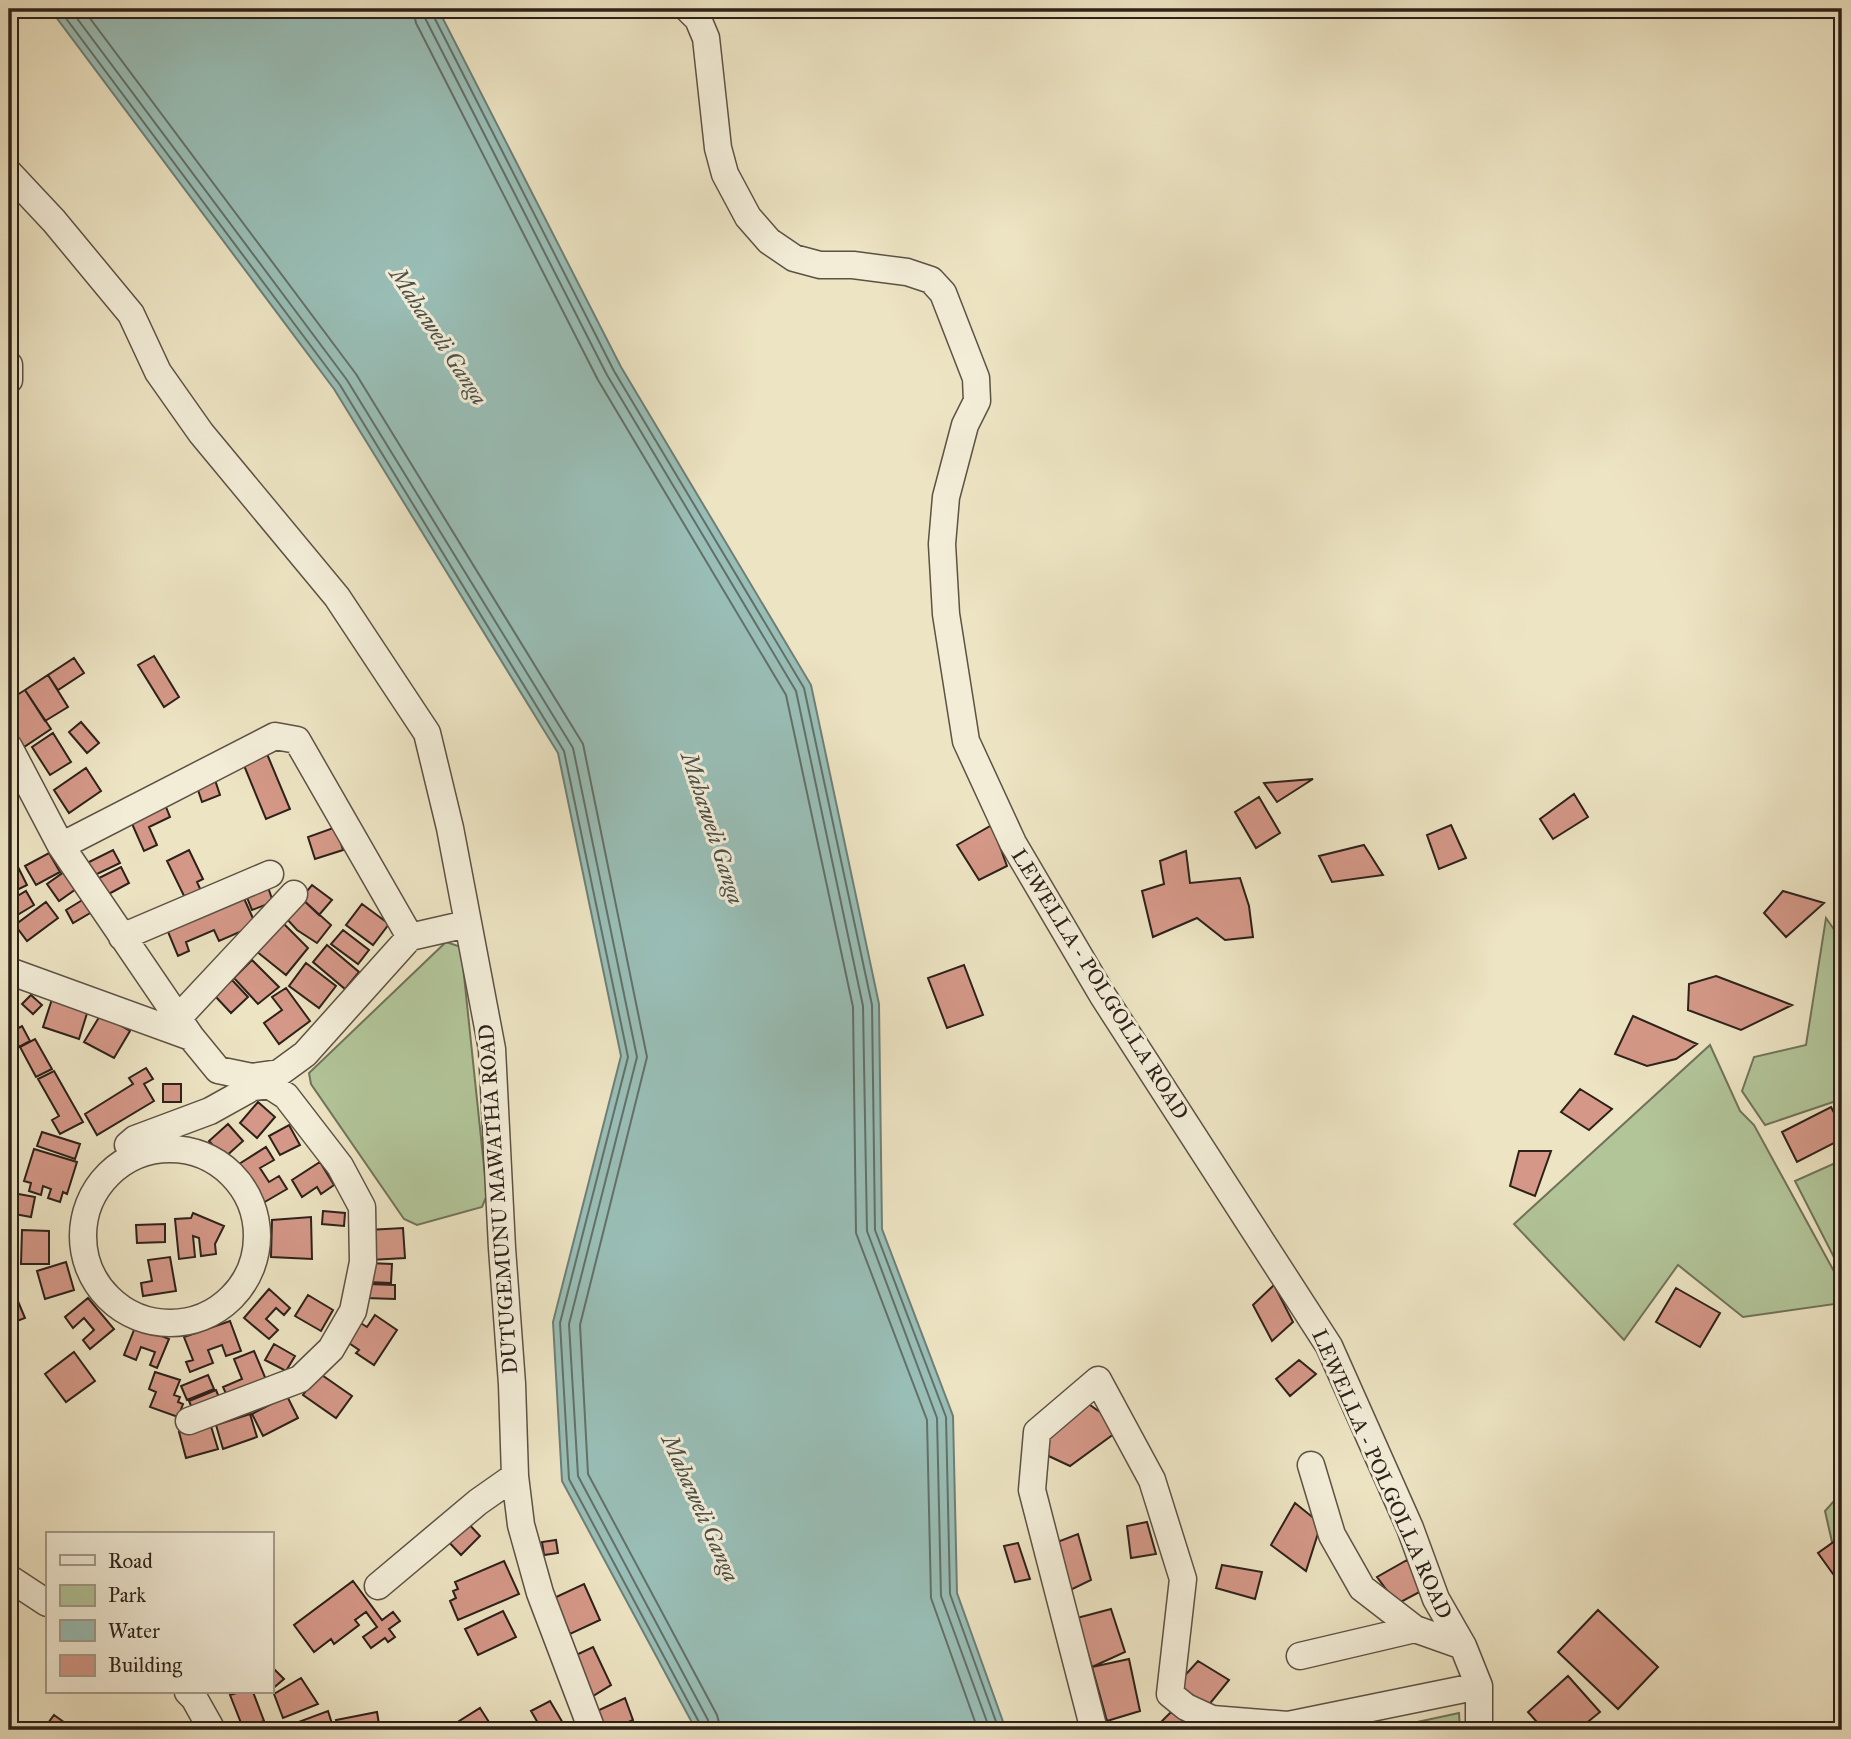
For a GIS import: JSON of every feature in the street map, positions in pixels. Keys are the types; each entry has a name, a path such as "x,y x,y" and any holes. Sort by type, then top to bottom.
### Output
{"street":[{"name":"LEWELLA - POLGOLLA ROAD","path":"688,9 698,19 706,38 715,130 725,174 748,217 769,241 794,258 820,265 853,265 907,272 931,280 943,293 976,378 977,401 965,425 946,497 942,544 946,614 966,741 1013,844 1064,931 1103,996 1329,1346 1410,1528 1436,1599 1462,1646 1479,1686 1479,1730"},
{"name":"DUTUGEMUNU MAWATHA ROAD","path":"9,173 54,220 131,314 158,372 201,433 337,597 426,733 450,828 492,1049 512,1384 514,1476 522,1525 540,1593 592,1730"},
{"path":"9,365 9,380"},
{"path":"61,846 275,736 297,740 410,937"},
{"path":"9,747 61,846 185,1027 218,1070 274,1079"},
{"path":"122,937 270,874"},
{"path":"185,1027 294,894"},
{"path":"97,1186 125,1160 161,1148 180,1148 216,1160 232,1172 253,1203 258,1222 256,1259 238,1293 224,1306 189,1322 170,1324 133,1315 103,1293 92,1277 82,1240 88,1203 106,1166 135,1139 210,1111 253,1087 274,1079 305,1054 410,937 467,925"},
{"path":"11,969 185,1027"},
{"path":"189,1421 300,1379 331,1349 353,1311 363,1262 362,1207 340,1166 274,1079"},
{"path":"1094,1730 1032,1490 1037,1432 1098,1380 1152,1480 1183,1579 1170,1694 1186,1707 1212,1719 1286,1728 1479,1686"},
{"path":"1311,1465 1332,1535 1362,1588 1415,1629 1462,1646"},
{"path":"378,1586 478,1502 514,1476"},
{"path":"9,1578 46,1602"},
{"path":"1300,1656 1415,1629"},
{"path":"190,1694 212,1730"}],"green space":[{"path":"1826,918 1842,941 1842,1099 1765,1125 1742,1091 1754,1057 1806,1045"},
{"path":"446,942 461,947 487,1195 482,1207 417,1225 404,1219 311,1084 309,1073"},
{"path":"1710,1045 1740,1111 1754,1125 1842,1286 1842,1303 1743,1317 1678,1265 1624,1340 1514,1224"},
{"path":"1842,1160 1842,1273 1795,1181"},
{"path":"1842,1492 1842,1586 1825,1511"},
{"path":"1459,1713 1460,1730 1380,1730"}],"water":[{"name":"Mahaweli Ganga","path":"50,9 438,9 621,367 811,685 879,1004 882,1229 953,1416 957,1593 1006,1730 696,1730 562,1481 553,1322 621,1056 558,753 334,389"}],"building":[{"path":"154,656 179,697 164,707 138,665"},
{"path":"74,658 84,673 58,690 48,675"},
{"path":"48,675 68,707 45,721 25,690"},
{"path":"25,690 51,729 24,747 9,723 9,700"},
{"path":"81,722 99,743 87,753 69,732"},
{"path":"53,733 71,762 50,775 32,747"},
{"path":"267,754 290,809 266,819 243,763"},
{"path":"86,768 101,791 69,813 54,790"},
{"path":"1313,779 1277,802 1264,783"},
{"path":"215,780 220,795 202,802 197,787"},
{"path":"1574,794 1588,817 1553,839 1540,819"},
{"path":"1259,797 1280,833 1256,848 1235,812"},
{"path":"164,802 170,817 149,827 157,845 144,851 129,817"},
{"path":"992,825 1007,866 979,880 957,845"},
{"path":"1451,825 1466,858 1439,869 1427,835"},
{"path":"336,827 343,850 315,859 308,837"},
{"path":"1364,845 1383,875 1332,882 1319,856"},
{"path":"113,850 120,863 93,876 87,863"},
{"path":"189,850 203,879 197,882 202,893 186,900 167,861"},
{"path":"1186,851 1190,883 1240,878 1249,906 1253,937 1225,940 1197,918 1153,937 1142,891 1164,884 1160,861"},
{"path":"49,853 60,872 36,885 25,866"},
{"path":"17,865 27,885 9,894 9,869"},
{"path":"121,867 129,883 105,896 97,879"},
{"path":"64,872 76,889 59,901 47,884"},
{"path":"312,885 332,900 319,915 301,898"},
{"path":"268,887 273,902 252,910 246,895"},
{"path":"26,891 34,905 9,920 9,901"},
{"path":"1783,891 1824,903 1786,937 1764,913"},
{"path":"242,894 256,925 219,941 214,930 186,942 189,951 178,956 166,927"},
{"path":"301,898 331,925 317,943 297,930 286,918"},
{"path":"84,899 92,912 73,923 66,910"},
{"path":"46,902 58,918 27,941 15,925"},
{"path":"362,904 389,924 373,945 346,925"},
{"path":"283,923 308,948 286,975 256,951"},
{"path":"343,930 369,950 358,964 331,944"},
{"path":"327,945 359,972 345,989 313,962"},
{"path":"252,960 279,987 258,1004 234,978"},
{"path":"306,963 336,986 319,1008 289,986"},
{"path":"964,965 983,1015 947,1028 928,978"},
{"path":"1716,976 1792,1005 1741,1030 1688,1010 1689,984"},
{"path":"232,980 248,997 231,1013 215,996"},
{"path":"286,988 310,1021 279,1044 264,1023 282,1010 272,997"},
{"path":"31,995 42,1005 33,1014 22,1004"},
{"path":"53,996 89,1007 79,1039 43,1027"},
{"path":"101,1014 130,1031 114,1058 84,1042"},
{"path":"1633,1016 1697,1044 1676,1059 1647,1066 1615,1054"},
{"path":"22,1026 30,1041 19,1047 11,1032"},
{"path":"35,1039 52,1069 36,1077 20,1047"},
{"path":"146,1068 153,1079 144,1084 154,1101 97,1135 85,1114 133,1084 129,1078"},
{"path":"54,1071 83,1122 60,1134 52,1120 59,1116 38,1079"},
{"path":"163,1084 181,1084 181,1102 163,1102"},
{"path":"1580,1089 1612,1109 1589,1130 1561,1112"},
{"path":"258,1102 275,1117 257,1138 240,1123"},
{"path":"1831,1107 1842,1128 1842,1139 1797,1162 1782,1132"},
{"path":"228,1124 243,1141 224,1158 209,1141"},
{"path":"289,1125 300,1145 280,1155 269,1136"},
{"path":"42,1132 80,1144 75,1159 37,1146"},
{"path":"266,1147 274,1160 260,1168 269,1182 279,1176 287,1189 263,1203 239,1164"},
{"path":"34,1149 77,1162 67,1194 63,1192 60,1202 48,1198 51,1189 43,1186 41,1195 29,1191 31,1183 24,1181"},
{"path":"1519,1151 1551,1151 1535,1196 1510,1186"},
{"path":"320,1162 334,1185 321,1194 317,1187 302,1197 292,1180"},
{"path":"13,1193 35,1197 31,1217 9,1213"},
{"path":"323,1211 345,1213 344,1226 322,1224"},
{"path":"193,1213 224,1226 215,1244 216,1254 201,1256 199,1238 193,1236 195,1257 179,1259 175,1219 191,1218"},
{"path":"311,1217 312,1259 271,1257 272,1220"},
{"path":"165,1224 165,1242 137,1243 136,1225"},
{"path":"403,1228 405,1258 370,1260 368,1230"},
{"path":"22,1230 49,1231 49,1264 21,1264"},
{"path":"9,1237 15,1237 15,1268 9,1269"},
{"path":"170,1257 176,1291 143,1296 141,1283 152,1281 148,1260"},
{"path":"66,1262 74,1290 45,1299 37,1271"},
{"path":"368,1263 392,1264 391,1283 368,1282"},
{"path":"367,1284 395,1285 395,1299 366,1298"},
{"path":"1274,1285 1293,1322 1272,1341 1253,1305"},
{"path":"12,1287 25,1318 9,1324 9,1288"},
{"path":"1676,1288 1720,1313 1700,1347 1656,1322"},
{"path":"269,1289 290,1308 284,1315 276,1308 266,1319 278,1330 269,1339 244,1318"},
{"path":"308,1295 333,1310 321,1331 295,1316"},
{"path":"88,1298 114,1329 90,1349 83,1340 94,1330 84,1318 73,1328 65,1317"},
{"path":"375,1315 397,1330 374,1365 356,1353 359,1350 346,1341 359,1322 367,1327"},
{"path":"230,1321 241,1351 226,1356 222,1345 208,1350 213,1363 190,1372 186,1362 193,1360 184,1337"},
{"path":"136,1325 169,1339 157,1368 150,1365 155,1352 141,1347 136,1360 124,1355"},
{"path":"274,1344 295,1356 286,1371 265,1360"},
{"path":"254,1351 267,1382 228,1398 223,1387 242,1379 234,1359"},
{"path":"74,1352 95,1381 66,1402 45,1374"},
{"path":"1299,1360 1316,1374 1290,1396 1276,1379"},
{"path":"155,1372 180,1380 174,1395 180,1397 178,1402 183,1404 178,1417 150,1407 156,1392 149,1389"},
{"path":"319,1373 352,1396 336,1418 303,1395"},
{"path":"208,1375 214,1389 187,1400 181,1386"},
{"path":"216,1390 221,1402 194,1413 189,1401"},
{"path":"287,1396 298,1418 263,1436 252,1414"},
{"path":"1079,1397 1122,1428 1070,1466 1040,1452"},
{"path":"250,1414 257,1437 223,1449 216,1425"},
{"path":"210,1423 218,1449 186,1458 179,1432"},
{"path":"1295,1503 1321,1524 1306,1571 1271,1545"},
{"path":"465,1520 480,1536 461,1555 446,1539"},
{"path":"1147,1522 1156,1554 1131,1558 1127,1526"},
{"path":"1078,1534 1091,1580 1064,1593 1052,1544"},
{"path":"1842,1536 1842,1568 1833,1574 1818,1553"},
{"path":"556,1540 558,1553 544,1555 542,1542"},
{"path":"1018,1543 1030,1579 1015,1582 1004,1546"},
{"path":"1407,1560 1429,1587 1397,1604 1377,1577"},
{"path":"504,1561 519,1594 458,1620 450,1601 456,1598 453,1591 458,1589 455,1582"},
{"path":"1222,1565 1262,1572 1255,1599 1216,1588"},
{"path":"353,1581 382,1620 393,1612 400,1621 389,1629 395,1637 388,1642 385,1638 371,1648 363,1637 377,1627 366,1612 355,1620 359,1625 334,1644 331,1639 314,1652 294,1625"},
{"path":"584,1584 600,1620 570,1634 554,1598"},
{"path":"1111,1609 1125,1652 1092,1667 1077,1618"},
{"path":"1598,1610 1658,1667 1618,1709 1558,1652"},
{"path":"503,1611 516,1637 478,1655 465,1629"},
{"path":"593,1647 611,1685 593,1696 574,1656"},
{"path":"1129,1659 1140,1711 1107,1721 1092,1667"},
{"path":"1198,1661 1229,1680 1208,1706 1177,1684"},
{"path":"273,1668 284,1679 273,1688"},
{"path":"1568,1676 1600,1712 1578,1730 1544,1730 1528,1712"},
{"path":"301,1678 318,1704 283,1718 274,1694"},
{"path":"254,1694 264,1721 243,1728 230,1695"},
{"path":"625,1698 633,1720 612,1730 605,1730 597,1711"},
{"path":"550,1701 567,1730 524,1730 538,1723 531,1711"},
{"path":"480,1708 494,1730 445,1730"},
{"path":"328,1711 334,1730 295,1730 293,1724"},
{"path":"377,1712 380,1730 339,1730 336,1720"},
{"path":"1171,1712 1192,1726 1187,1730 1153,1730"},
{"path":"54,1715 75,1730 43,1730"}]}
